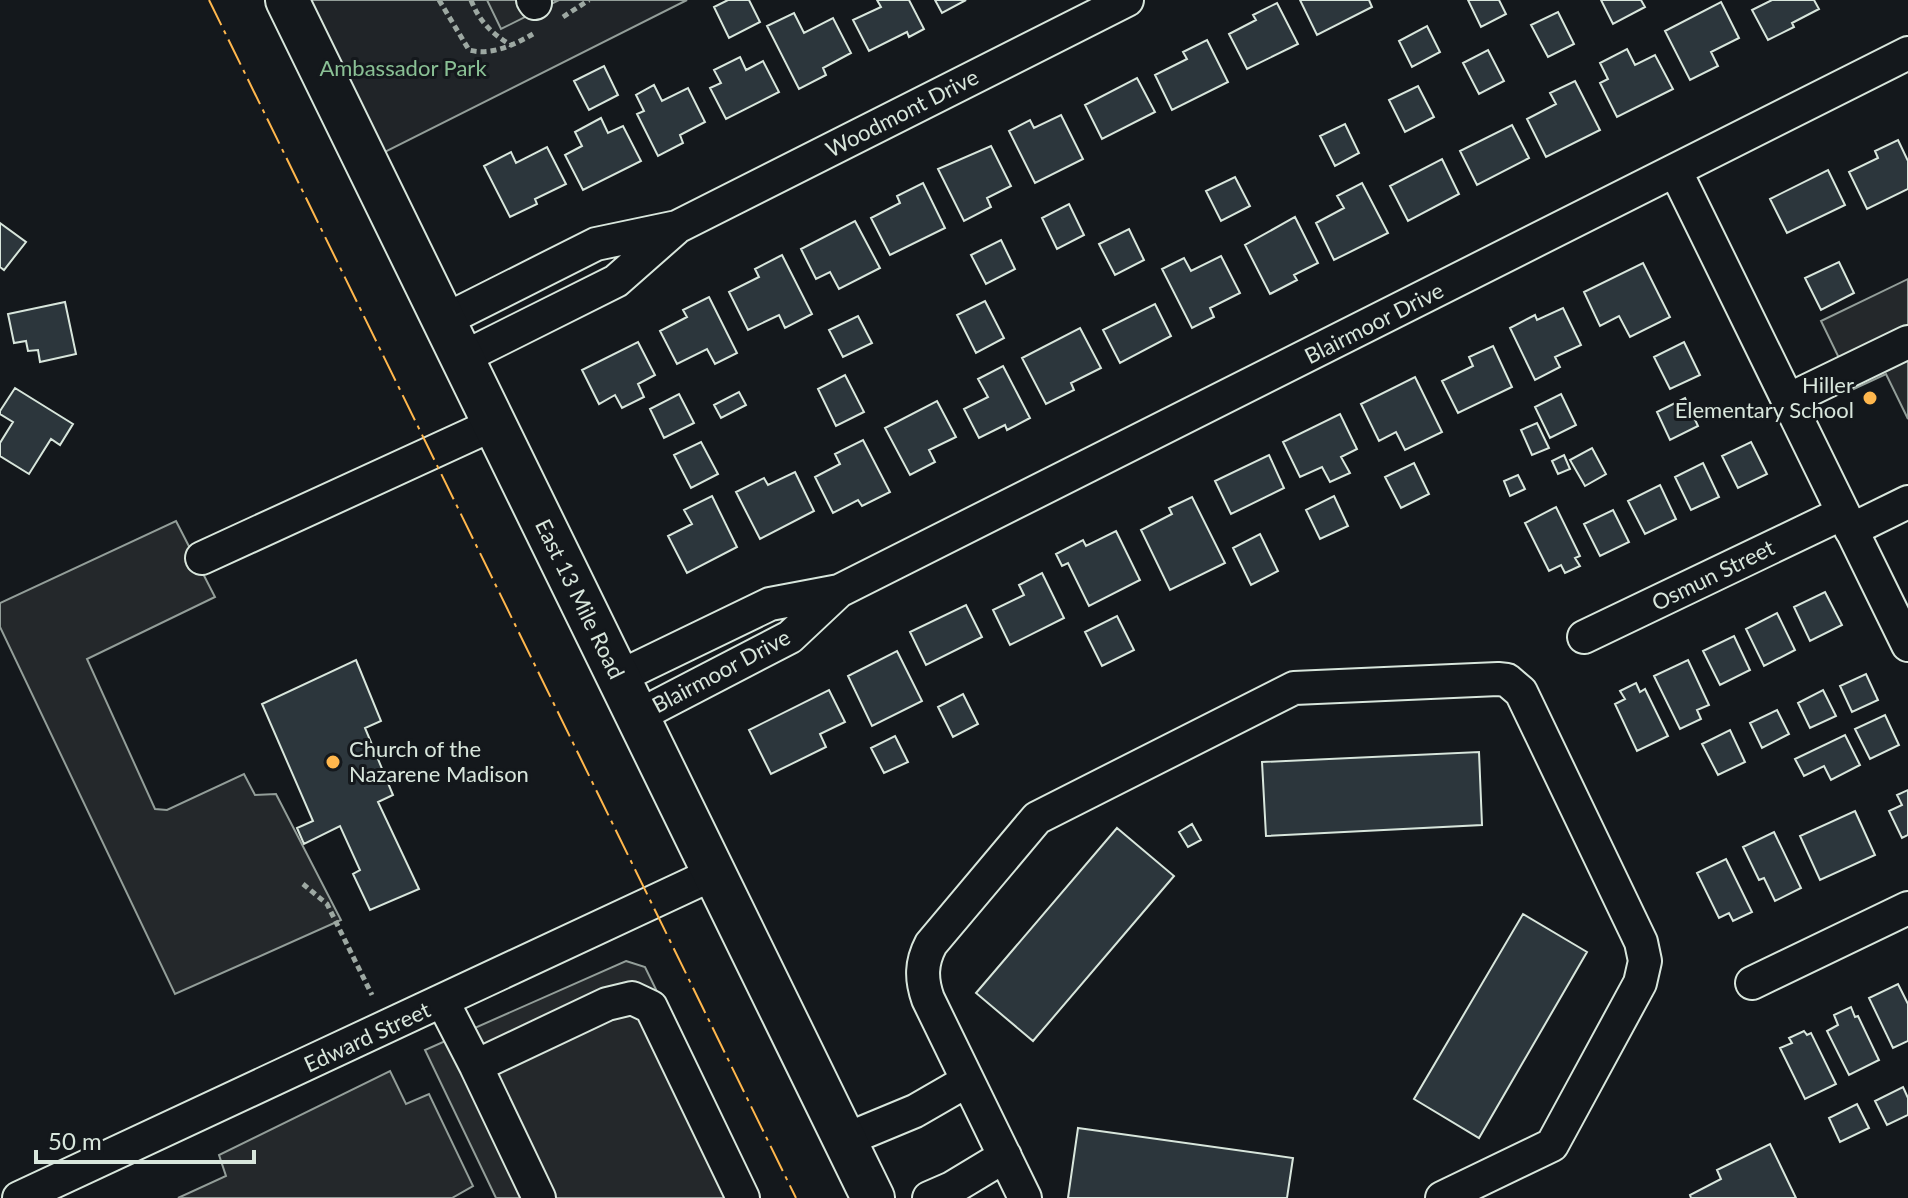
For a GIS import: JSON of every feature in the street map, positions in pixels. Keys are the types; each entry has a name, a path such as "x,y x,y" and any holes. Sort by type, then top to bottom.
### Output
{"main road":[{"name":"East 13 Mile Road","path":"287,0 873,1198"}],"street":[{"name":"Woodmont Drive","path":"452,340 616,281 677,227 1127,0"},
{"name":"Blairmoor Drive","path":"619,677 770,604 839,591 1908,53"},
{"path":"1676,172 1908,645"},
{"path":"1788,400 1908,342"},
{"path":"202,558 494,424"},
{"name":"Osmun Street","path":"1584,637 1847,521 1908,502"},
{"name":"Blairmoor Drive","path":"638,716 790,637 839,591"},
{"path":"1025,1198 922,983 926,953 937,936 1037,818 1294,688 1507,680 1521,692 1641,942 1645,961 1640,983 1552,1145 1442,1198"},
{"name":"Edward Street","path":"19,1198 715,873"},
{"path":"1752,983 1908,908"},
{"path":"476,1066 607,1004 632,998 651,1007 743,1198"},
{"path":"443,1002 539,1198"},
{"path":"845,1140 915,1111 967,1081"},
{"path":"929,1198 1005,1156"}],"path":[{"path":"439,0 469,50 480,53 512,46 494,35 477,16 471,0"},
{"path":"303,884 327,904 372,995"}],"green space":[{"name":"Ambassador Park","path":"291,0 687,0 369,160"}],"shaded area":[{"path":"487,0 559,0 501,29"},
{"path":"1908,279 1908,419 1886,374 1854,389 1821,321"},
{"path":"176,521 215,597 87,659 155,809 167,810 244,774 255,795 276,794 341,920 175,994 0,627 0,603"},
{"path":"626,961 645,967 758,1198 496,1198 425,1050"},
{"path":"390,1071 406,1104 429,1094 473,1186 452,1198 178,1198 226,1176 219,1155"}],"building":[{"path":"728,0 749,0 760,22 729,38 714,7"},
{"path":"877,0 909,0 924,29 909,37 907,32 869,51 853,20 881,7"},
{"path":"935,0 966,0 942,13"},
{"path":"1300,0 1369,0 1372,7 1317,35"},
{"path":"1468,0 1499,0 1506,14 1481,27"},
{"path":"1601,0 1641,0 1645,7 1613,24"},
{"path":"1772,0 1814,0 1819,9 1768,40 1752,10"},
{"path":"1721,2 1739,38 1711,52 1718,66 1690,80 1665,31"},
{"path":"1277,3 1298,44 1247,69 1229,34 1256,20 1253,15"},
{"path":"1558,12 1574,44 1548,57 1531,25"},
{"path":"794,13 804,33 833,18 851,53 823,68 826,75 799,89 767,26"},
{"path":"1427,26 1440,52 1412,67 1399,41"},
{"path":"1207,40 1228,82 1172,110 1155,75 1187,59 1183,52"},
{"path":"1627,49 1635,65 1655,55 1673,89 1617,117 1600,83 1608,79 1600,63"},
{"path":"1488,50 1504,81 1479,94 1463,63"},
{"path":"740,57 746,70 763,61 779,92 726,119 710,88 721,83 714,70"},
{"path":"604,66 618,95 589,110 574,81"},
{"path":"1137,78 1155,112 1102,139 1085,105"},
{"path":"1575,81 1600,130 1546,157 1527,119 1556,104 1550,93"},
{"path":"654,85 662,101 688,88 705,122 680,135 683,143 658,156 637,114 644,111 636,95"},
{"path":"1418,86 1434,117 1405,132 1389,100"},
{"path":"1061,115 1083,159 1035,183 1009,131 1030,120 1034,128"},
{"path":"601,118 608,133 623,126 641,161 583,190 565,155 582,146 575,132"},
{"path":"1345,124 1359,153 1335,166 1320,136"},
{"path":"1512,125 1529,158 1477,185 1460,151"},
{"path":"1898,140 1908,161 1908,189 1867,209 1849,172 1878,158 1875,151"},
{"path":"991,146 1011,186 987,198 991,207 964,221 938,169"},
{"path":"547,147 566,184 535,199 537,204 510,217 484,166 511,152 516,163"},
{"path":"1442,159 1459,194 1408,221 1390,186"},
{"path":"1828,170 1845,205 1787,233 1770,199"},
{"path":"1235,177 1250,206 1221,221 1206,191"},
{"path":"923,183 945,228 890,255 871,218 900,203 897,196"},
{"path":"1362,183 1388,233 1334,260 1316,223 1344,208 1337,196"},
{"path":"1069,204 1084,235 1057,249 1042,218"},
{"path":"1295,217 1318,263 1294,275 1297,280 1270,294 1245,245"},
{"path":"855,221 880,268 839,289 830,272 816,279 801,249"},
{"path":"0,223 26,242 4,270 0,267"},
{"path":"1129,229 1144,260 1115,275 1099,244"},
{"path":"1001,240 1015,269 986,284 971,255"},
{"path":"782,255 812,314 785,328 779,315 748,330 729,292 759,277 755,269"},
{"path":"1221,256 1240,293 1210,308 1214,317 1192,328 1162,269 1184,258 1191,271"},
{"path":"1839,262 1854,293 1821,310 1805,278"},
{"path":"1643,263 1670,317 1630,337 1619,316 1600,326 1584,292"},
{"path":"709,297 737,353 715,364 707,349 677,364 660,331 687,317 683,310"},
{"path":"985,301 1004,338 976,353 957,315"},
{"path":"65,302 76,354 40,362 38,350 28,351 26,341 14,343 8,314"},
{"path":"1155,304 1171,336 1120,363 1103,330"},
{"path":"1563,308 1581,345 1555,357 1560,367 1535,380 1510,328 1535,315 1537,320"},
{"path":"858,316 872,343 843,357 829,330"},
{"path":"1080,328 1101,368 1071,383 1074,390 1046,404 1022,358"},
{"path":"638,342 655,375 638,384 644,397 622,408 615,395 599,404 582,370"},
{"path":"1684,342 1700,375 1670,389 1654,357"},
{"path":"1493,346 1512,387 1458,413 1442,381 1473,366 1469,357"},
{"path":"1003,366 1030,418 1007,430 1005,425 979,438 964,409 988,397 978,379"},
{"path":"845,375 864,412 836,426 818,389"},
{"path":"1415,377 1442,432 1405,450 1396,432 1379,441 1361,404"},
{"path":"15,388 73,424 60,445 51,439 29,474 0,456 0,443 13,422 0,411"},
{"path":"739,392 746,405 721,418 714,405"},
{"path":"679,394 694,423 664,438 650,409"},
{"path":"1561,394 1576,425 1550,438 1535,407"},
{"path":"1685,398 1698,426 1670,440 1657,412"},
{"path":"937,401 956,437 929,450 935,462 910,475 885,428"},
{"path":"1340,414 1357,449 1341,457 1350,473 1330,482 1322,467 1300,477 1283,442"},
{"path":"1537,423 1549,448 1532,455 1521,430"},
{"path":"863,440 890,492 862,506 858,500 833,513 815,477 840,464 835,454"},
{"path":"701,442 718,474 691,488 674,455"},
{"path":"1751,442 1767,474 1738,488 1722,456"},
{"path":"1592,448 1606,474 1585,486 1570,460"},
{"path":"1269,455 1284,488 1231,514 1215,481"},
{"path":"1564,455 1570,469 1558,474 1552,461"},
{"path":"1414,463 1429,494 1401,508 1385,477"},
{"path":"1703,463 1719,497 1691,510 1675,477"},
{"path":"795,472 814,511 760,539 736,492 764,478 768,485"},
{"path":"1518,475 1525,489 1510,496 1504,481"},
{"path":"1660,485 1676,519 1645,534 1628,501"},
{"path":"712,496 737,547 687,573 668,536 692,524 684,510"},
{"path":"1334,496 1348,526 1320,539 1306,510"},
{"path":"1192,497 1225,563 1170,590 1141,530 1172,514 1169,508"},
{"path":"1556,507 1580,556 1575,558 1580,566 1565,573 1561,565 1549,571 1525,523"},
{"path":"1613,510 1629,542 1600,556 1584,524"},
{"path":"1116,531 1140,580 1089,606 1068,563 1062,566 1056,554 1083,540 1086,546"},
{"path":"1260,534 1278,571 1251,585 1233,548"},
{"path":"1042,573 1064,618 1010,645 993,610 1024,595 1019,585"},
{"path":"1825,592 1842,625 1810,641 1794,607"},
{"path":"966,605 982,637 926,665 910,632"},
{"path":"1777,613 1795,650 1764,666 1746,629"},
{"path":"1117,616 1134,650 1102,666 1085,632"},
{"path":"1734,636 1750,670 1720,685 1703,651"},
{"path":"897,651 922,701 872,726 848,676"},
{"name":"Church of the Nazarene Madison","path":"356,660 381,721 365,728 393,795 378,802 419,889 370,910 353,874 360,870 340,826 304,844 297,828 313,821 262,704"},
{"path":"1688,660 1709,705 1697,710 1701,719 1680,729 1654,676"},
{"path":"1866,674 1878,700 1852,712 1840,686"},
{"path":"1636,683 1640,692 1645,689 1668,736 1637,751 1615,704 1625,699 1620,691"},
{"path":"829,690 845,722 820,734 826,747 771,774 749,730"},
{"path":"1823,690 1836,716 1810,728 1798,703"},
{"path":"963,694 978,724 953,737 938,707"},
{"path":"1777,710 1789,734 1762,748 1750,723"},
{"path":"1885,715 1899,745 1870,759 1855,729"},
{"path":"1730,730 1745,762 1718,775 1702,744"},
{"path":"1845,735 1860,765 1831,780 1824,766 1804,776 1795,759"},
{"path":"895,736 908,762 884,773 871,748"},
{"path":"1479,752 1482,825 1266,836 1262,762"},
{"path":"1908,790 1908,835 1902,838 1889,811 1902,805 1897,795"},
{"path":"1855,811 1875,855 1820,880 1800,836"},
{"path":"1192,824 1201,840 1188,847 1179,832"},
{"path":"1117,828 1174,876 1033,1041 976,993"},
{"path":"1774,832 1801,888 1775,901 1764,878 1759,880 1743,847"},
{"path":"1726,859 1752,912 1733,921 1729,913 1719,918 1697,873"},
{"path":"1523,914 1587,952 1479,1138 1414,1099"},
{"path":"1898,984 1908,1004 1908,1041 1893,1048 1869,998"},
{"path":"1851,1007 1879,1060 1849,1075 1827,1031 1838,1025 1834,1015"},
{"path":"1804,1031 1807,1035 1811,1033 1836,1084 1805,1099 1780,1048 1792,1043 1789,1038"},
{"path":"1903,1087 1908,1098 1908,1115 1887,1125 1875,1101"},
{"path":"1857,1104 1869,1128 1840,1142 1829,1118"},
{"path":"1078,1128 1293,1158 1287,1198 1068,1198"},
{"path":"1770,1144 1796,1198 1691,1198 1690,1195 1721,1179 1717,1170"}],"power":[{"path":"209,0 796,1198"}],"place":[{"name":"Hiller Elementary School","path":"1870,398"},
{"name":"Church of the Nazarene Madison","path":"333,762"}]}
